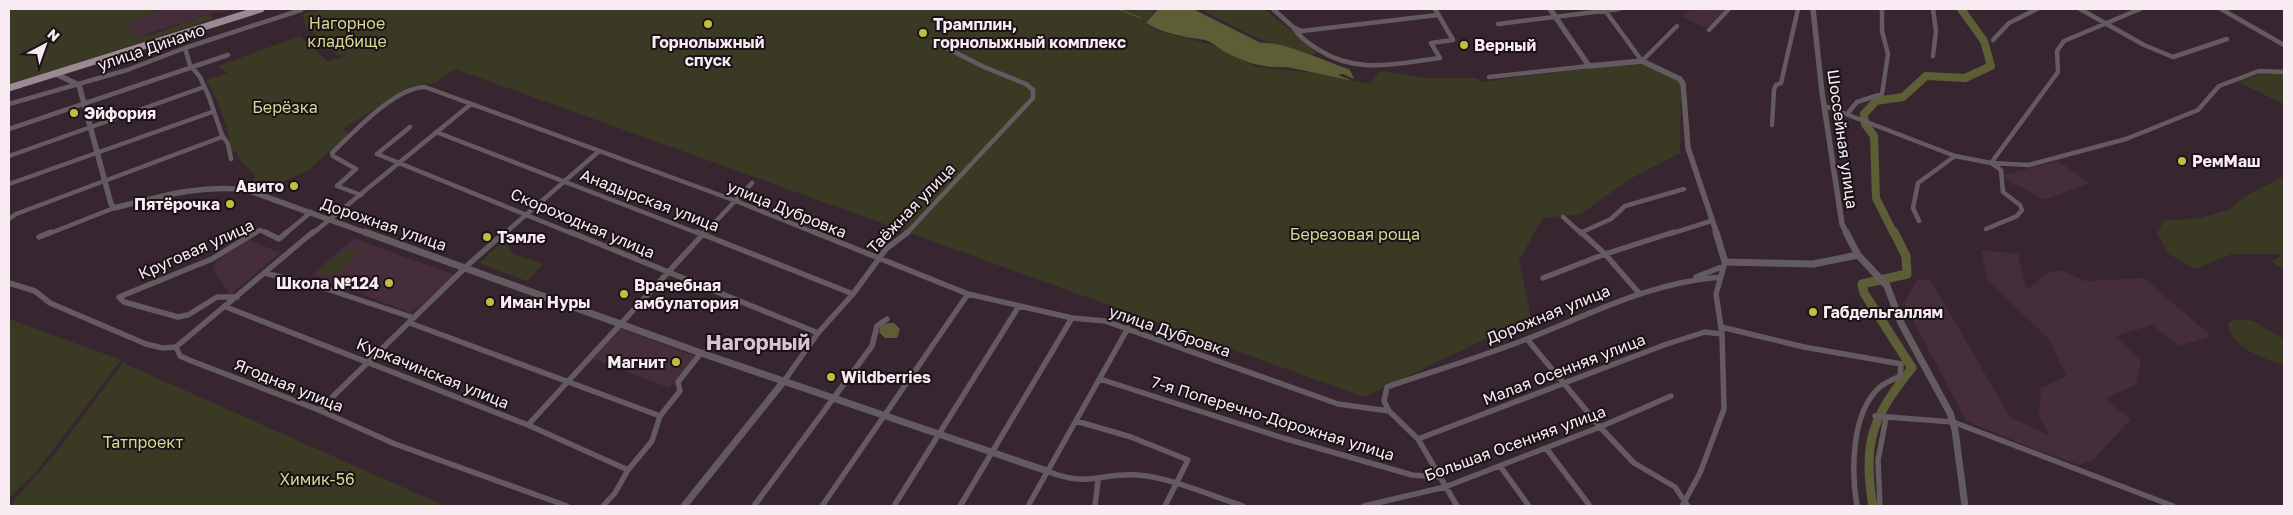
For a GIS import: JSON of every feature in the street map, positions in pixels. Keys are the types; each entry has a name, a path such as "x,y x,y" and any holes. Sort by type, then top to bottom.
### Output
{"main road":[{"path":"9,88 261,9"}],"street":[{"path":"1273,9 1315,48 1338,63 1376,68 1409,60 1440,58 1431,43 1452,40 1435,9"},
{"path":"1550,9 1589,66"},
{"path":"1498,24 1619,9"},
{"path":"1709,30 1729,9"},
{"path":"1772,125 1774,90 1776,85 1781,83 1798,9"},
{"name":"Шоссейная улица","path":"1813,9 1841,218 1848,240 1858,255 1887,286 1901,323 1933,378 1953,422"},
{"path":"1848,113 1856,102 1882,94 1888,54 1882,31 1882,9"},
{"path":"1933,9 1936,30 1933,56"},
{"path":"1993,40 2009,23 2037,9"},
{"path":"2080,9 2107,22 2144,45 2173,57 2227,39"},
{"path":"1991,163 2058,72 2057,52 2064,41 2140,9"},
{"path":"2221,9 2284,45"},
{"name":"улица Динамо","path":"9,104 79,85 301,10"},
{"path":"1605,10 1642,60 1680,79 1683,84 1689,156 1711,222 1719,234 1725,264 1716,294 1722,334 1724,409 1700,473 1685,505"},
{"path":"1292,27 1302,31 1438,15"},
{"path":"1489,77 1642,60 1677,26"},
{"name":"Таёжная улица","path":"684,506 784,381 818,333 853,294 878,258 886,249 912,230 1034,98 1033,90 1026,84 984,67 933,41"},
{"path":"185,48 191,67"},
{"path":"9,130 228,55"},
{"path":"191,67 195,67 212,103 212,112 220,124 222,137 228,144 228,154 231,159"},
{"path":"1825,106 1862,118 1913,141 1955,156 1991,163 2029,165 2126,139 2198,110 2219,86 2259,71 2284,72"},
{"path":"39,237 114,208 90,128 86,103 79,85 56,74"},
{"name":"улица Дубровка","path":"361,194 337,186 356,169 333,156 332,153 364,120 404,93 420,86 736,201 968,294 1072,318 1105,321 1338,404 1389,411"},
{"path":"9,156 204,87"},
{"path":"9,283 35,292 50,303 146,344 163,348 176,347 471,104"},
{"path":"9,184 212,112"},
{"name":"Скороходная улица","path":"410,127 377,154 527,213 818,333"},
{"name":"Анадырская улица","path":"436,132 704,234 853,294"},
{"path":"9,219 16,214 222,137"},
{"path":"319,410 466,267 598,152"},
{"path":"1918,221 1913,208 1918,183 1955,156"},
{"path":"1986,229 2017,216 2022,210 2020,205 2003,192 2002,170 1991,163"},
{"path":"528,425 667,272 752,184"},
{"name":"Дорожная улица","path":"114,208 191,188 226,187 247,190 466,267 701,353 1047,471"},
{"path":"1580,233 1612,219 1625,206 1684,189"},
{"name":"Круговая улица","path":"237,298 217,297 188,315 178,317 124,302 119,297 212,259 260,230 279,239 311,212"},
{"path":"1562,217 1605,254 1639,293"},
{"path":"1543,278 1605,254 1711,222"},
{"path":"1693,278 1725,264 1813,264 1858,255"},
{"path":"265,273 274,278 292,279 354,297 660,416"},
{"name":"Дорожная улица","path":"1389,411 1384,401 1387,387 1526,339 1576,316 1639,293 1693,278 1721,277"},
{"path":"822,506 968,294"},
{"path":"894,506 1018,306"},
{"name":"Куркачинская улица","path":"226,307 528,425 628,470"},
{"path":"960,506 1072,318"},
{"path":"754,506 872,346 875,328 880,321 887,319"},
{"path":"1721,327 1804,347 1901,364 1900,376 1878,388 1869,400 1860,424 1854,453 1852,486 1858,506"},
{"path":"1028,506 1128,328"},
{"name":"Малая Осенняя улица","path":"1418,439 1669,344 1705,332 1722,334"},
{"path":"1526,339 1600,427 1634,463 1675,487 1685,505"},
{"name":"Ягодная улица","path":"176,347 180,356 189,360 319,410 395,444 567,506"},
{"path":"604,506 628,470 652,441 660,416 680,392 678,382 701,353"},
{"name":"7-я Поперечно-Дорожная улица","path":"1100,379 1283,438 1412,475 1440,477"},
{"name":"Большая Осенняя улица","path":"1364,506 1445,487 1600,427 1671,396"},
{"path":"1389,411 1418,439 1457,506"},
{"path":"1880,506 1878,460 1881,417 1953,422 2173,506"},
{"path":"1076,421 1131,437 1188,460 1165,506"},
{"path":"1953,422 1965,506"},
{"path":"1546,448 1590,506"},
{"path":"1500,466 1529,506"},
{"path":"1047,471 1066,479 1098,481 1135,475 1153,477 1177,483 1222,503 1243,506"},
{"path":"1096,506 1098,481"}],"shaded area":[{"path":"162,9 240,9 210,14 132,39 128,21"},
{"path":"1158,9 1193,9 1261,43 1292,48 1350,70 1354,79 1343,74 1338,75 1353,81 1287,67 1270,67 1247,62 1207,41 1167,32 1146,23"},
{"path":"1690,9 1726,9 1706,28 1682,17"},
{"path":"2058,161 2089,183 2044,200 2017,185 2012,185 2003,175"},
{"name":"Школа №124","path":"354,238 455,275 411,313 312,275"},
{"path":"248,239 280,253 230,295 213,269 217,261"},
{"path":"1981,250 2018,254 2027,290 2047,273 2061,270 2085,281 2144,278 2211,336 2180,346 2152,325 2116,336 2141,360 2136,384 2105,399 2131,419 2093,460 2080,465 2032,448 1966,421 1904,303 1917,280 1930,280 2011,418 2049,435 2039,415 2041,388 2066,376 2049,339 1988,281"},
{"path":"894,323 900,329 897,338 885,338 879,332 881,325"},
{"path":"620,328 700,358 678,383 675,382 669,388 592,358"}],"green space":[{"path":"9,9 162,9 129,21 132,38 151,35 210,14 213,19 9,85"},
{"name":"Березовая роща","path":"323,9 1155,9 1146,23 1157,31 1210,44 1257,67 1313,73 1369,84 1380,71 1427,78 1477,78 1481,82 1640,62 1681,82 1680,153 1628,180 1581,214 1543,218 1519,260 1531,317 1364,397 455,69 435,83 414,85 342,129 349,134 307,171 273,186 253,182 255,174 239,159 236,151 231,153 226,125 207,80 228,73 218,66 300,36 328,62 345,56 335,54 334,51 306,27 302,14"},
{"path":"1206,9 1264,9 1318,52 1312,55 1256,38 1206,12"},
{"path":"2261,74 2284,74 2284,104 2238,82"},
{"path":"2284,176 2284,269 2271,262 2283,254 2232,254 2195,269 2169,254 2157,234 2164,220 2196,219 2229,210 2246,196"},
{"path":"504,240 513,254 543,264 527,281 479,263"},
{"path":"346,249 359,254 332,276 319,271"},
{"path":"9,319 121,360 35,473 9,498"},
{"path":"2238,319 2253,321 2284,339 2284,365 2249,351 2234,338 2228,322"},
{"name":"Татпроект","path":"123,363 445,506 9,506 55,454"}],"waterway":[{"path":"1118,9 1141,18"},
{"path":"1894,234 1876,198 1874,136 1865,124 1864,114 1876,101 1903,97 1926,76 1965,78 1991,66 1984,41 1961,9"},
{"path":"1873,506 1869,465 1873,432 1887,402 1912,368 1864,293 1862,284 1907,274 1906,256 1894,232"}],"place":[{"name":"Горнолыжный спуск","path":"708,24"},
{"name":"Трамплин, горнолыжный комплекс","path":"923,33"},
{"name":"Верный","path":"1464,45"},
{"name":"Эйфория","path":"74,113"},
{"name":"РемМаш","path":"2182,161"},
{"name":"Авито","path":"294,186"},
{"name":"Пятёрочка","path":"230,204"},
{"name":"Тэмле","path":"487,237"},
{"name":"Школа №124","path":"389,283"},
{"name":"Врачебная амбулатория","path":"624,294"},
{"name":"Иман Нуры","path":"490,302"},
{"name":"Габдельгаллям","path":"1813,312"},
{"name":"Магнит","path":"676,362"},
{"name":"Wildberries","path":"831,377"}],"district":[{"name":"Нагорный","path":"758,342"}],"park label":[{"name":"Нагорное кладбище","path":"347,32"},
{"name":"Берёзка","path":"285,107"},
{"name":"Химик-56","path":"317,479"}]}
